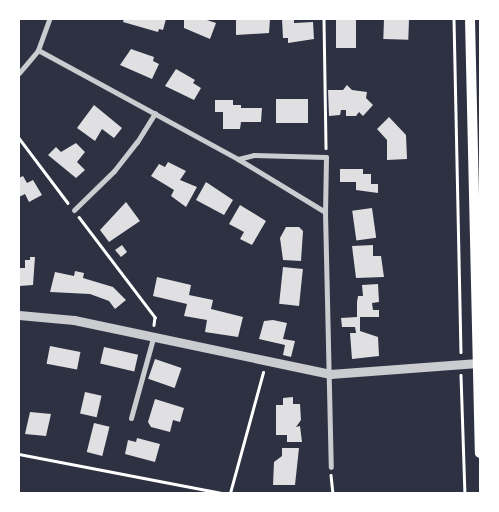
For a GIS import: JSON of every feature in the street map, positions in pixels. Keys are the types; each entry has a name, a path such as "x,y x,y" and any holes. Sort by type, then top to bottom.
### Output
{"main road":[{"path":"470,19 480,453"}],"street":[{"path":"19,73 38,50 49,19"},
{"path":"38,50 238,159 325,212"},
{"path":"74,210 114,171 137,142 155,113"},
{"path":"238,159 254,155 326,157 325,212 331,467"},
{"path":"19,315 74,320 266,363 330,374 478,364"},
{"path":"132,418 153,338"}],"path":[{"path":"324,19 326,157"},
{"path":"454,19 465,493"},
{"path":"19,138 156,317 153,338"},
{"path":"230,493 266,363"},
{"path":"19,454 221,493"},
{"path":"331,467 333,493"}],"building":[{"path":"124,19 166,19 163,30 159,29 158,32 123,22"},
{"path":"184,19 204,19 216,23 210,39 184,28"},
{"path":"236,19 270,19 269,33 236,35"},
{"path":"282,19 294,19 294,23 313,22 314,39 288,43 288,38 283,38"},
{"path":"336,19 356,19 356,48 336,48"},
{"path":"384,19 409,20 408,40 383,39"},
{"path":"131,49 154,57 153,61 159,64 152,79 120,65"},
{"path":"176,69 195,80 193,83 201,88 194,100 165,86"},
{"path":"347,85 352,90 367,92 366,98 373,105 363,116 359,112 356,116 346,116 346,110 341,110 340,115 329,116 328,90 343,90"},
{"path":"276,99 308,99 308,123 276,123"},
{"path":"215,100 233,100 233,105 241,105 241,108 262,108 261,122 241,122 240,129 223,129 223,112 215,112"},
{"path":"94,105 122,128 114,138 102,129 95,141 77,128"},
{"path":"389,117 406,135 407,159 387,160 387,140 377,129"},
{"path":"76,143 85,152 77,162 85,170 76,178 48,155 56,147 61,152"},
{"path":"168,162 186,171 180,180 197,187 186,207 171,196 174,190 151,176 159,164 165,167"},
{"path":"340,169 363,169 363,174 371,174 371,184 378,184 378,193 356,190 356,182 340,182"},
{"path":"23,176 27,183 33,180 42,195 29,202 25,194 19,197 19,178"},
{"path":"206,182 233,200 224,215 196,200"},
{"path":"126,202 140,221 109,242 100,230"},
{"path":"240,205 266,221 252,245 240,239 244,232 229,224"},
{"path":"372,208 376,238 356,240 352,211"},
{"path":"286,227 299,227 303,231 301,261 283,260 280,238"},
{"path":"122,245 127,252 121,257 115,250"},
{"path":"373,245 373,256 381,256 384,277 356,278 352,246"},
{"path":"30,257 35,257 33,285 19,286 19,268 25,268 25,260 30,260"},
{"path":"283,267 303,269 299,306 279,304"},
{"path":"75,271 84,273 83,278 113,287 126,300 115,309 109,301 90,294 50,292 55,272 74,276"},
{"path":"157,277 191,285 189,295 213,300 211,309 243,317 238,337 205,332 207,320 184,316 187,304 153,296"},
{"path":"378,284 379,302 372,303 373,310 379,310 379,317 360,317 360,331 378,337 379,356 352,359 350,333 356,333 355,327 342,327 341,318 357,317 358,296 363,296 362,285"},
{"path":"273,320 287,323 283,339 295,341 291,357 283,355 285,345 259,339 264,321"},
{"path":"50,346 80,352 77,370 47,364"},
{"path":"104,347 138,355 134,371 100,364"},
{"path":"155,359 181,368 175,388 148,379"},
{"path":"85,392 102,396 97,417 80,413"},
{"path":"293,397 293,404 300,404 301,420 296,427 300,426 302,442 287,442 287,435 276,435 276,405 283,405 283,398"},
{"path":"155,399 184,408 180,422 173,420 170,432 151,427 148,422"},
{"path":"30,412 51,414 46,436 25,434"},
{"path":"94,423 110,427 102,456 87,452"},
{"path":"137,438 160,444 155,462 125,454 128,440 136,442"},
{"path":"282,448 299,448 295,485 273,485 274,462 282,456"}]}
